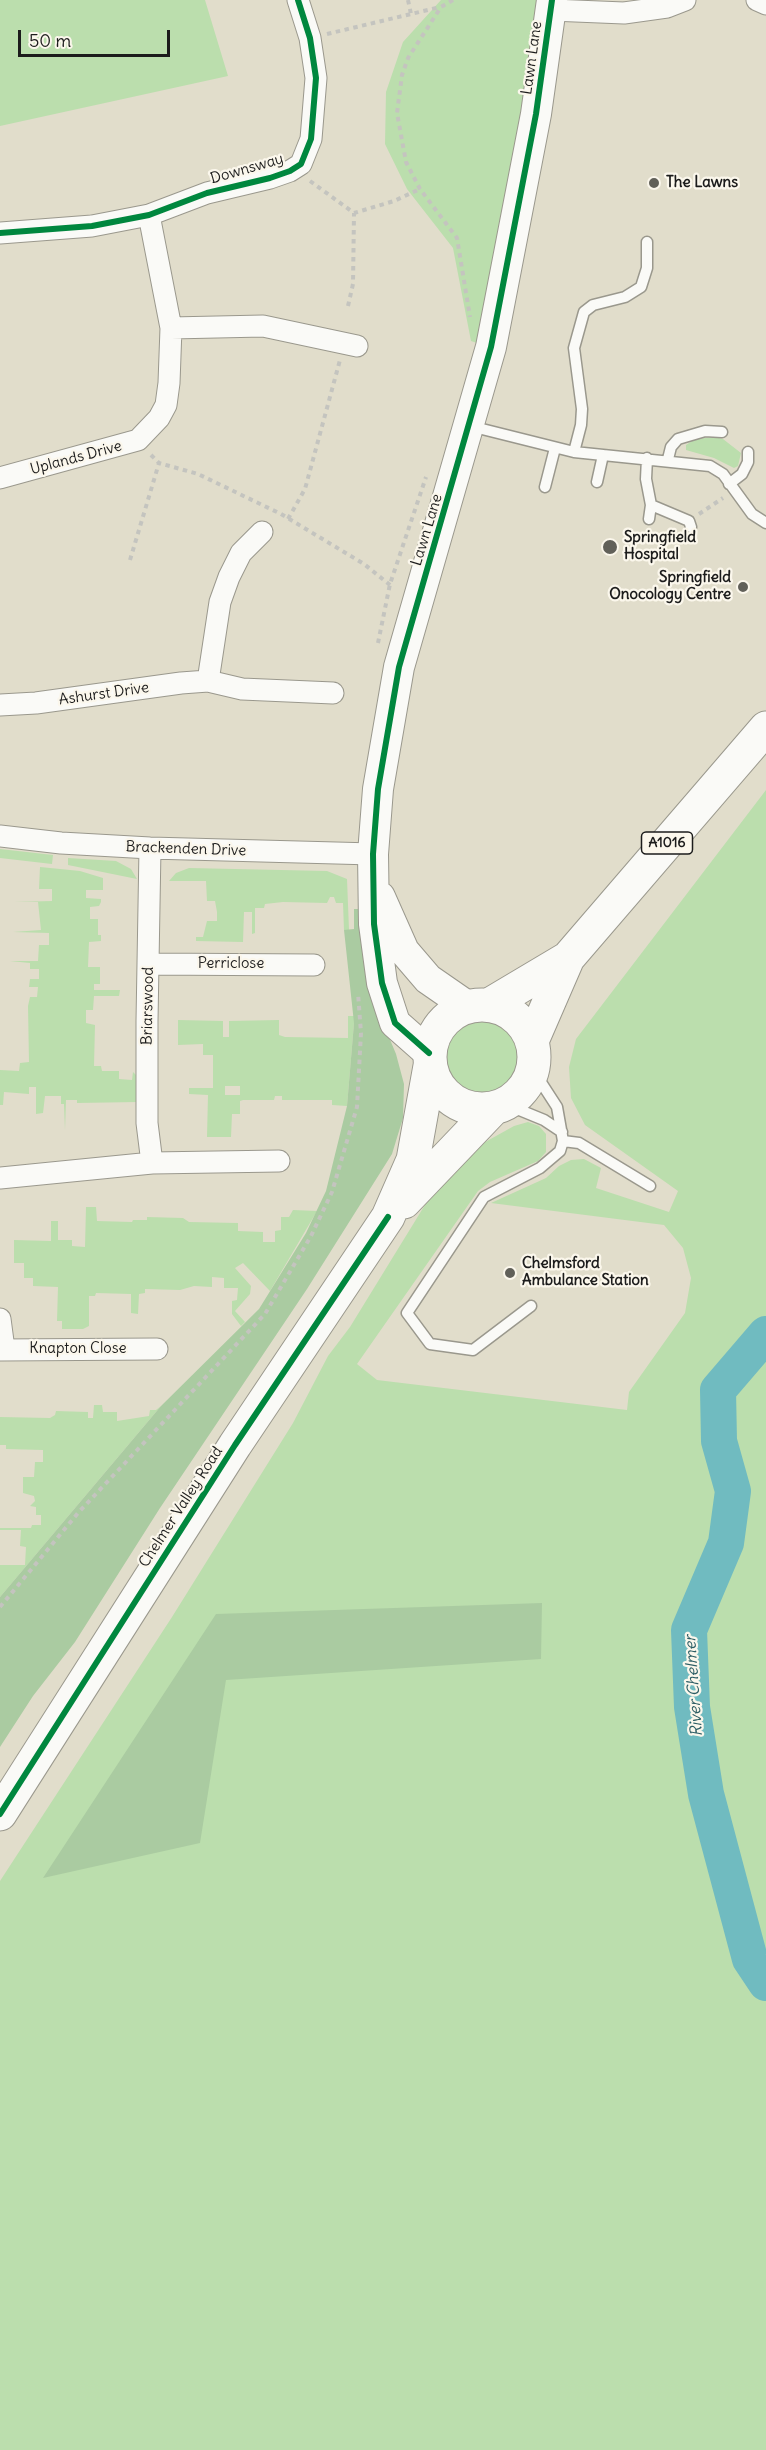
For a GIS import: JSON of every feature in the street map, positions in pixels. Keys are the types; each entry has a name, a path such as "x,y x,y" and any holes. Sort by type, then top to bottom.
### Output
{"main road":[{"name":"A1016","path":"499,1106 521,1092 568,958 766,729"},
{"name":"A1016","path":"430,1060 434,1034 448,1017 478,1005 568,958"},
{"path":"478,1005 514,1014 523,1024 533,1056"},
{"path":"430,1060 436,1082 454,1101 477,1109 499,1106"},
{"name":"Chelmer Valley Road","path":"0,1814 235,1445 388,1217 413,1160 430,1060"},
{"name":"Chelmer Valley Road","path":"388,1217 499,1106"}],"street":[{"name":"Downsway","path":"0,233 92,226 148,215 207,193 280,174 301,164 311,139 316,78 310,38 298,0"},
{"path":"552,5 624,13 668,7 685,0"},
{"path":"758,0 766,4"},
{"name":"Lawn Lane","path":"430,1060 395,1023 382,983 376,952 374,854 378,789 399,667 491,347 536,114 552,5"},
{"name":"Uplands Drive","path":"0,478 138,440 159,418 165,405 170,383 171,328 148,215"},
{"path":"171,328 263,326 350,350"},
{"path":"208,681 220,602 229,577 241,553 262,532"},
{"name":"Ashurst Drive","path":"0,705 36,703 181,682 208,681 252,690 333,693"},
{"name":"Brackenden Drive","path":"0,836 61,843 150,848 374,854"},
{"name":"Briarswood","path":"150,848 147,1123 152,1163"},
{"name":"Lawn Lane","path":"374,884 404,951 428,979 478,1005"},
{"name":"Perriclose","path":"148,964 314,965"},
{"path":"0,1178 152,1163 279,1161"},
{"path":"0,1319 2,1349"},
{"name":"Knapton Close","path":"2,1349 157,1349"}],"lane":[{"path":"574,452 581,425 574,348 584,312 593,305 625,297 640,287 647,268 647,242"},
{"path":"470,426 574,452 668,459 710,465 723,474 752,514 766,523"},
{"path":"668,459 671,447 678,439 705,431 722,432"},
{"path":"544,487 555,448"},
{"path":"729,484 742,474 748,462 748,452"},
{"path":"597,482 603,455"},
{"path":"647,458 646,478 651,505 649,519"},
{"path":"651,505 689,521 691,527"},
{"path":"531,1306 473,1350 430,1344 407,1313 484,1197 540,1168 560,1150 563,1137 556,1107 533,1056"},
{"path":"499,1106 544,1120 563,1137 579,1143 650,1186"}],"path":[{"path":"408,0 411,14"},
{"path":"310,38 441,7 453,0"},
{"path":"441,7 408,58 397,113 406,162 420,189 457,238 471,319"},
{"path":"305,177 354,213"},
{"path":"354,213 394,201 420,189"},
{"path":"348,306 354,284 354,213"},
{"path":"288,519 305,489 350,350"},
{"path":"130,560 159,463"},
{"path":"376,651 390,584 429,465"},
{"path":"0,1607 78,1513 265,1314 311,1236 332,1192 357,1107 361,1033 357,986"}],"green space":[{"path":"0,0 205,0 228,76 0,126"},
{"path":"441,0 537,0 531,66 483,345 471,341 453,248 407,189 385,144 386,92 403,42"},
{"path":"715,437 723,439 741,453 738,466 734,468 714,458 686,450 686,445 695,439"},
{"path":"766,790 766,2450 0,2450 0,1881 172,1617 293,1423 328,1356 350,1327 428,1200 478,1146 514,1126 528,1122 539,1126 546,1134 546,1152 538,1161 490,1182 478,1191 357,1364 377,1380 627,1410 629,1392 685,1313 691,1278 683,1248 664,1225 491,1203 546,1178 559,1166 571,1160 584,1159 601,1168 596,1188 669,1212 678,1191 585,1125 571,1098 569,1067 576,1039"},
{"path":"0,849 53,855 52,864 0,858"},
{"path":"68,858 116,861 131,869 137,879 68,865"},
{"path":"40,867 80,871 103,878 103,890 86,890 86,898 101,899 99,906 90,907 90,919 98,919 98,935 101,935 101,941 89,942 88,967 100,967 100,984 94,984 94,990 120,990 119,996 94,996 93,1010 86,1010 86,1023 95,1025 94,1066 101,1066 102,1071 119,1071 119,1079 132,1080 133,1072 137,1076 138,1102 77,1103 77,1100 66,1100 65,1130 64,1104 61,1104 61,1096 45,1096 43,1113 36,1114 36,1087 29,1087 29,1094 4,1092 3,1105 0,1105 0,1070 19,1071 20,1063 29,1062 28,1006 30,997 37,997 38,987 29,987 30,979 39,979 39,969 30,969 30,963 10,961 38,961 39,945 49,945 49,933 13,932 41,930 38,902 14,902 52,901 52,889 39,889"},
{"path":"189,868 327,871 347,879 349,930 344,930 343,903 336,903 334,897 330,897 327,903 283,902 265,904 264,908 255,908 255,933 252,934 252,912 244,912 243,942 196,941 196,937 203,937 207,921 217,921 217,912 215,901 207,901 206,881 169,881 176,873"},
{"path":"354,909 361,909 381,1018 396,1054 404,1084 403,1118 392,1154 307,1289 160,1508 75,1642 33,1696 0,1747 0,1597 161,1406 259,1309 306,1233 326,1191 347,1106 354,1023 344,930 354,929"},
{"path":"348,1016 354,1016 347,1106 332,1105 332,1100 282,1100 282,1096 275,1096 274,1100 243,1100 240,1101 240,1114 232,1114 231,1137 207,1137 208,1095 189,1094 189,1088 213,1088 213,1055 203,1055 203,1044 178,1045 178,1020 223,1021 223,1037 229,1037 229,1021 279,1020 279,1035 285,1037 348,1038","holes":["225,1086 240,1086 240,1095 225,1095"]},
{"path":"482,1020 497,1023 509,1031 517,1043 520,1058 517,1073 509,1085 497,1093 482,1096 467,1093 455,1085 447,1073 444,1058 447,1043 455,1031 467,1023"},
{"path":"86,1207 96,1207 97,1221 132,1222 133,1220 147,1220 147,1217 183,1218 189,1222 238,1223 238,1231 263,1232 263,1242 275,1242 275,1231 281,1230 281,1217 289,1217 293,1210 317,1211 270,1291 243,1263 235,1268 251,1286 250,1294 235,1311 245,1322 241,1326 232,1314 232,1301 237,1300 238,1288 224,1288 224,1278 212,1277 212,1287 194,1286 180,1290 145,1289 145,1293 139,1294 138,1314 131,1313 131,1294 96,1293 95,1296 89,1296 89,1326 83,1329 62,1329 62,1321 57,1321 58,1287 33,1286 33,1278 24,1278 24,1263 14,1263 14,1240 51,1241 51,1221 58,1221 58,1240 72,1240 72,1246 85,1247"},
{"path":"94,1405 102,1405 103,1412 117,1412 117,1421 149,1416 150,1410 156,1410 161,1406 0,1597 0,1565 25,1565 26,1547 20,1546 21,1530 0,1530 0,1528 31,1528 32,1525 41,1525 41,1515 36,1515 36,1507 30,1506 35,1501 34,1496 23,1493 23,1477 34,1477 35,1462 43,1462 43,1450 6,1449 6,1445 0,1445 0,1417 50,1418 55,1415 56,1411 88,1412 88,1418 93,1418"},
{"path":"542,1603 541,1659 226,1680 200,1843 43,1878 216,1614"}],"waterway":[{"name":"River Chelmer","path":"766,1334 718,1390 719,1441 733,1491 726,1543 689,1630 692,1707 706,1794 750,1959 766,1983"}],"cycle path":[{"path":"0,233 92,226 149,215 207,193 270,178 290,171 301,164 311,139 316,78 310,38 298,0"},
{"path":"429,1053 395,1023 382,983 374,924 373,854 378,789 399,667 491,347 536,114 552,0"},
{"path":"0,1814 235,1445 388,1217"}],"place":[{"name":"The Lawns","path":"654,183"},
{"name":"Springfield Hospital","path":"610,547"},
{"name":"Springfield Onocology Centre","path":"743,587"},
{"name":"Chelmsford Ambulance Station","path":"510,1273"}]}
